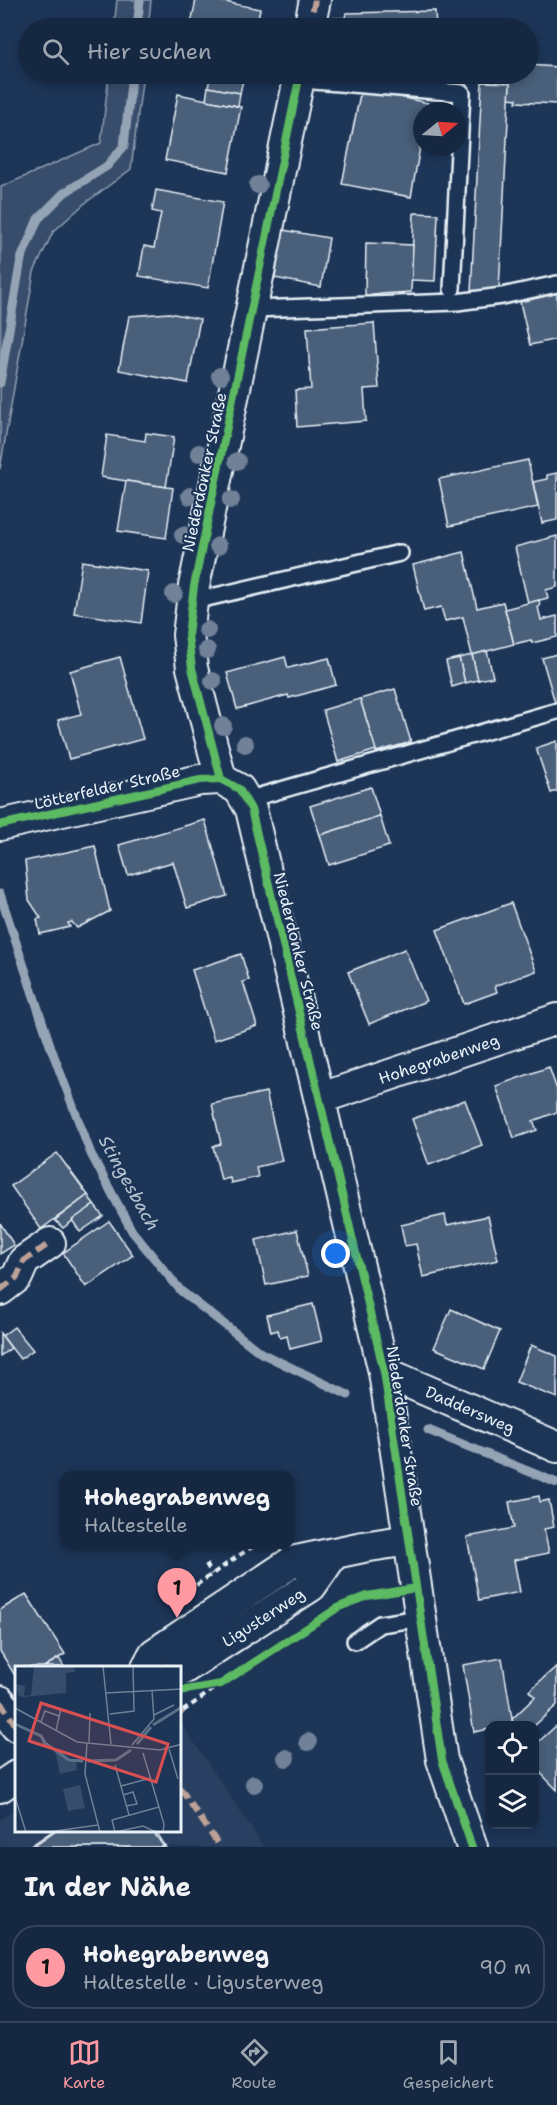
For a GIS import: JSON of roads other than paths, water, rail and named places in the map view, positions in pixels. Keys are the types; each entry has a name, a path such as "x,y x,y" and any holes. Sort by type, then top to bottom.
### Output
{"street":[{"path":"311,18 315,0"},
{"name":"Niederdonker Straße","path":"298,84 194,586 194,601 188,635 192,668 221,779 239,789 251,809 321,1098 384,1372 442,1760 472,1847"},
{"name":"Lötterfelder Straße","path":"2,825 200,780 221,779"},
{"name":"Hohegrabenweg","path":"321,1098 557,1019"},
{"path":"0,1290 17,1277 24,1261 50,1243"},
{"name":"Daddersweg","path":"384,1372 557,1446"},
{"name":"Ligusterweg","path":"148,1666 154,1654 292,1562 409,1540"},
{"name":"Ligusterweg","path":"182,1670 311,1586 334,1553"},
{"path":"0,1701 15,1724"},
{"path":"0,1787 15,1777"}],"lane":[{"path":"351,84 462,93 452,289"},
{"path":"252,309 457,302 502,296 557,284"},
{"path":"194,601 400,553"},
{"path":"246,800 557,711"},
{"path":"355,1641 380,1624 421,1618"}],"waterway":[{"name":"Stingesbach","path":"138,18 140,0"},
{"name":"Stingesbach","path":"0,383 21,259 38,219 64,193 107,166 124,146 131,84"},
{"name":"Stingesbach","path":"0,894 51,1048 91,1154 132,1231 181,1291 261,1353 348,1395"},
{"name":"Stingesbach","path":"428,1430 557,1483"}],"place":[{"name":"Hohegrabenweg","path":"177,1618"}]}
